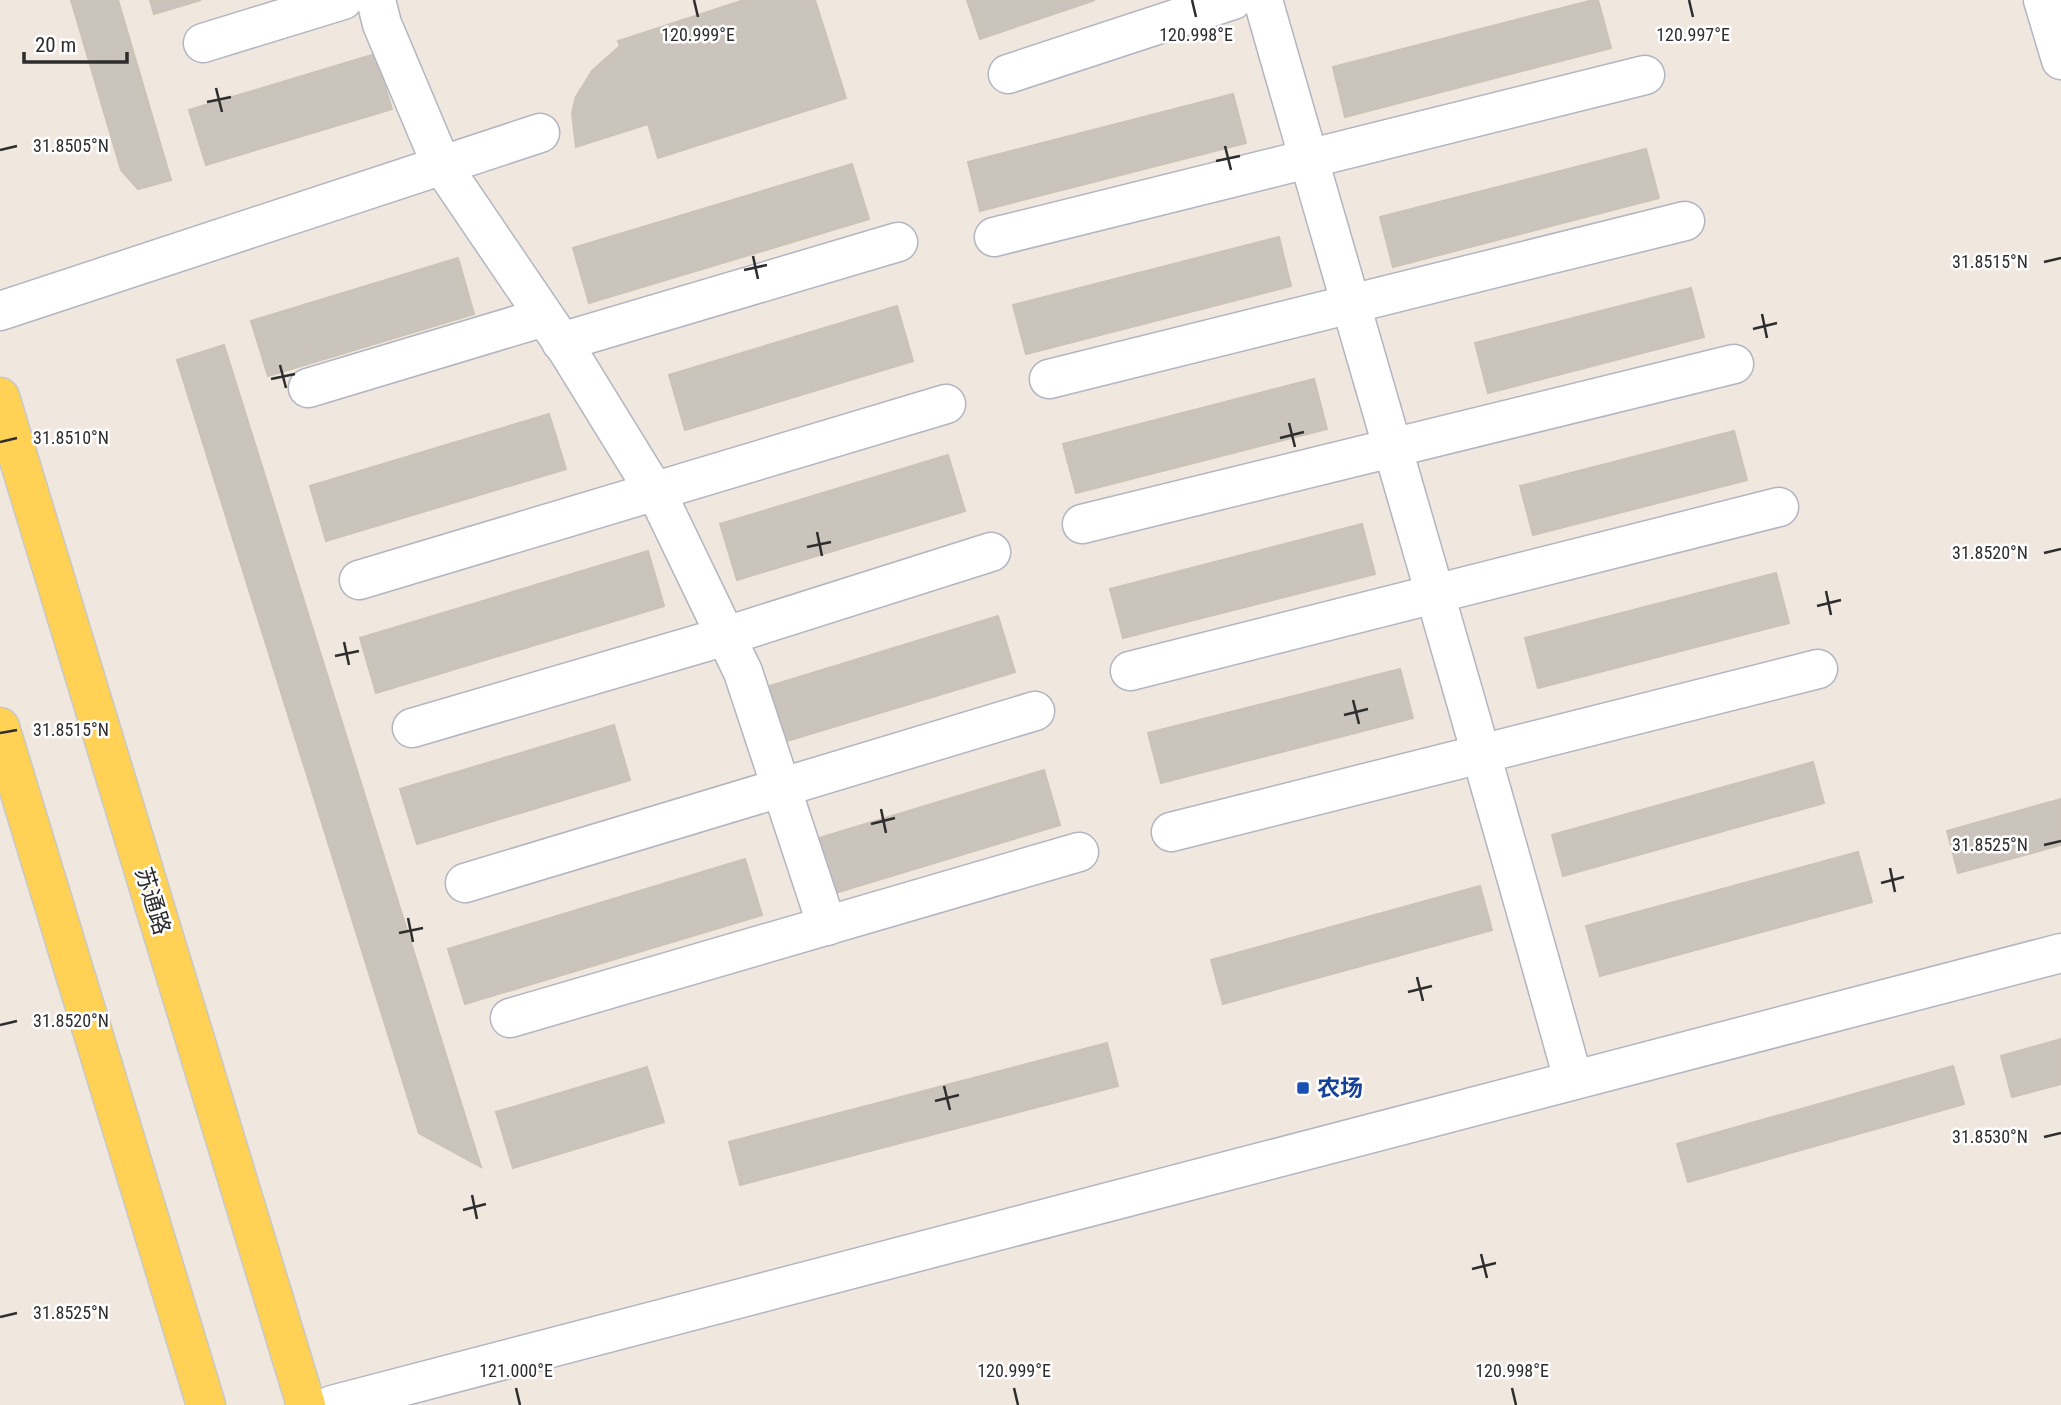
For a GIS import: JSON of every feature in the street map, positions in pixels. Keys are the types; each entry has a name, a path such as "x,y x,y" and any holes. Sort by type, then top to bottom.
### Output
{"main road":[{"name":"苏通路","path":"0,397 306,1405"},
{"path":"0,727 206,1405"}],"street":[{"path":"203,43 343,0"},
{"path":"376,0 382,24 441,164 553,329 654,491 726,636 743,672 827,926"},
{"path":"1008,74 1233,0"},
{"path":"1263,0 1482,753 1573,1079"},
{"path":"2043,0 2061,60"},
{"path":"994,237 1646,75"},
{"path":"0,311 540,133"},
{"path":"1049,379 1685,221"},
{"path":"308,388 898,242"},
{"path":"1083,524 1734,364"},
{"path":"359,580 946,404"},
{"path":"1130,671 1433,592 1779,507"},
{"path":"412,728 726,636 991,552"},
{"path":"1171,832 1818,669"},
{"path":"466,883 1035,711"},
{"path":"510,1018 1079,852"},
{"path":"332,1405 2061,953"}],"building":[{"path":"71,0 118,0 171,180 138,189 121,170"},
{"path":"150,0 201,0 154,14"},
{"path":"744,0 815,0 846,98 658,158 648,124 576,147 572,113 576,97 592,71 620,46 618,41"},
{"path":"967,0 1095,0 980,39"},
{"path":"1598,0 1611,48 1345,117 1333,67"},
{"path":"375,54 392,109 206,165 189,110"},
{"path":"1233,94 1246,143 980,211 968,162"},
{"path":"1646,149 1659,198 1393,267 1380,217"},
{"path":"852,164 869,219 589,303 573,248"},
{"path":"1279,237 1291,286 1026,354 1013,305"},
{"path":"458,258 474,314 268,376 251,321"},
{"path":"1691,288 1704,337 1488,393 1475,343"},
{"path":"897,306 913,361 685,430 669,375"},
{"path":"224,345 481,1167 419,1133 177,360"},
{"path":"1314,379 1327,429 1076,493 1063,444"},
{"path":"549,414 566,469 326,541 310,486"},
{"path":"1734,431 1747,480 1533,535 1520,486"},
{"path":"948,455 965,511 737,580 720,524"},
{"path":"1362,524 1375,574 1123,638 1110,589"},
{"path":"648,551 664,606 376,693 360,638"},
{"path":"1776,573 1789,623 1538,688 1525,638"},
{"path":"998,616 1015,672 787,741 770,686"},
{"path":"1400,669 1413,718 1161,783 1148,733"},
{"path":"614,725 630,780 417,844 400,789"},
{"path":"1813,762 1824,803 1563,876 1552,835"},
{"path":"1044,770 1060,825 832,894 816,839"},
{"path":"2061,799 2061,845 1958,873 1947,831"},
{"path":"1858,852 1872,902 1600,976 1586,926"},
{"path":"745,859 762,915 465,1004 448,949"},
{"path":"1480,886 1492,930 1223,1004 1211,960"},
{"path":"2061,1039 2061,1084 2012,1097 2001,1056"},
{"path":"1107,1043 1118,1086 740,1185 729,1142"},
{"path":"1953,1066 1964,1104 1688,1182 1677,1144"},
{"path":"647,1067 664,1122 513,1168 496,1112"}],"place":[{"name":"农场","path":"1303,1088"}]}
